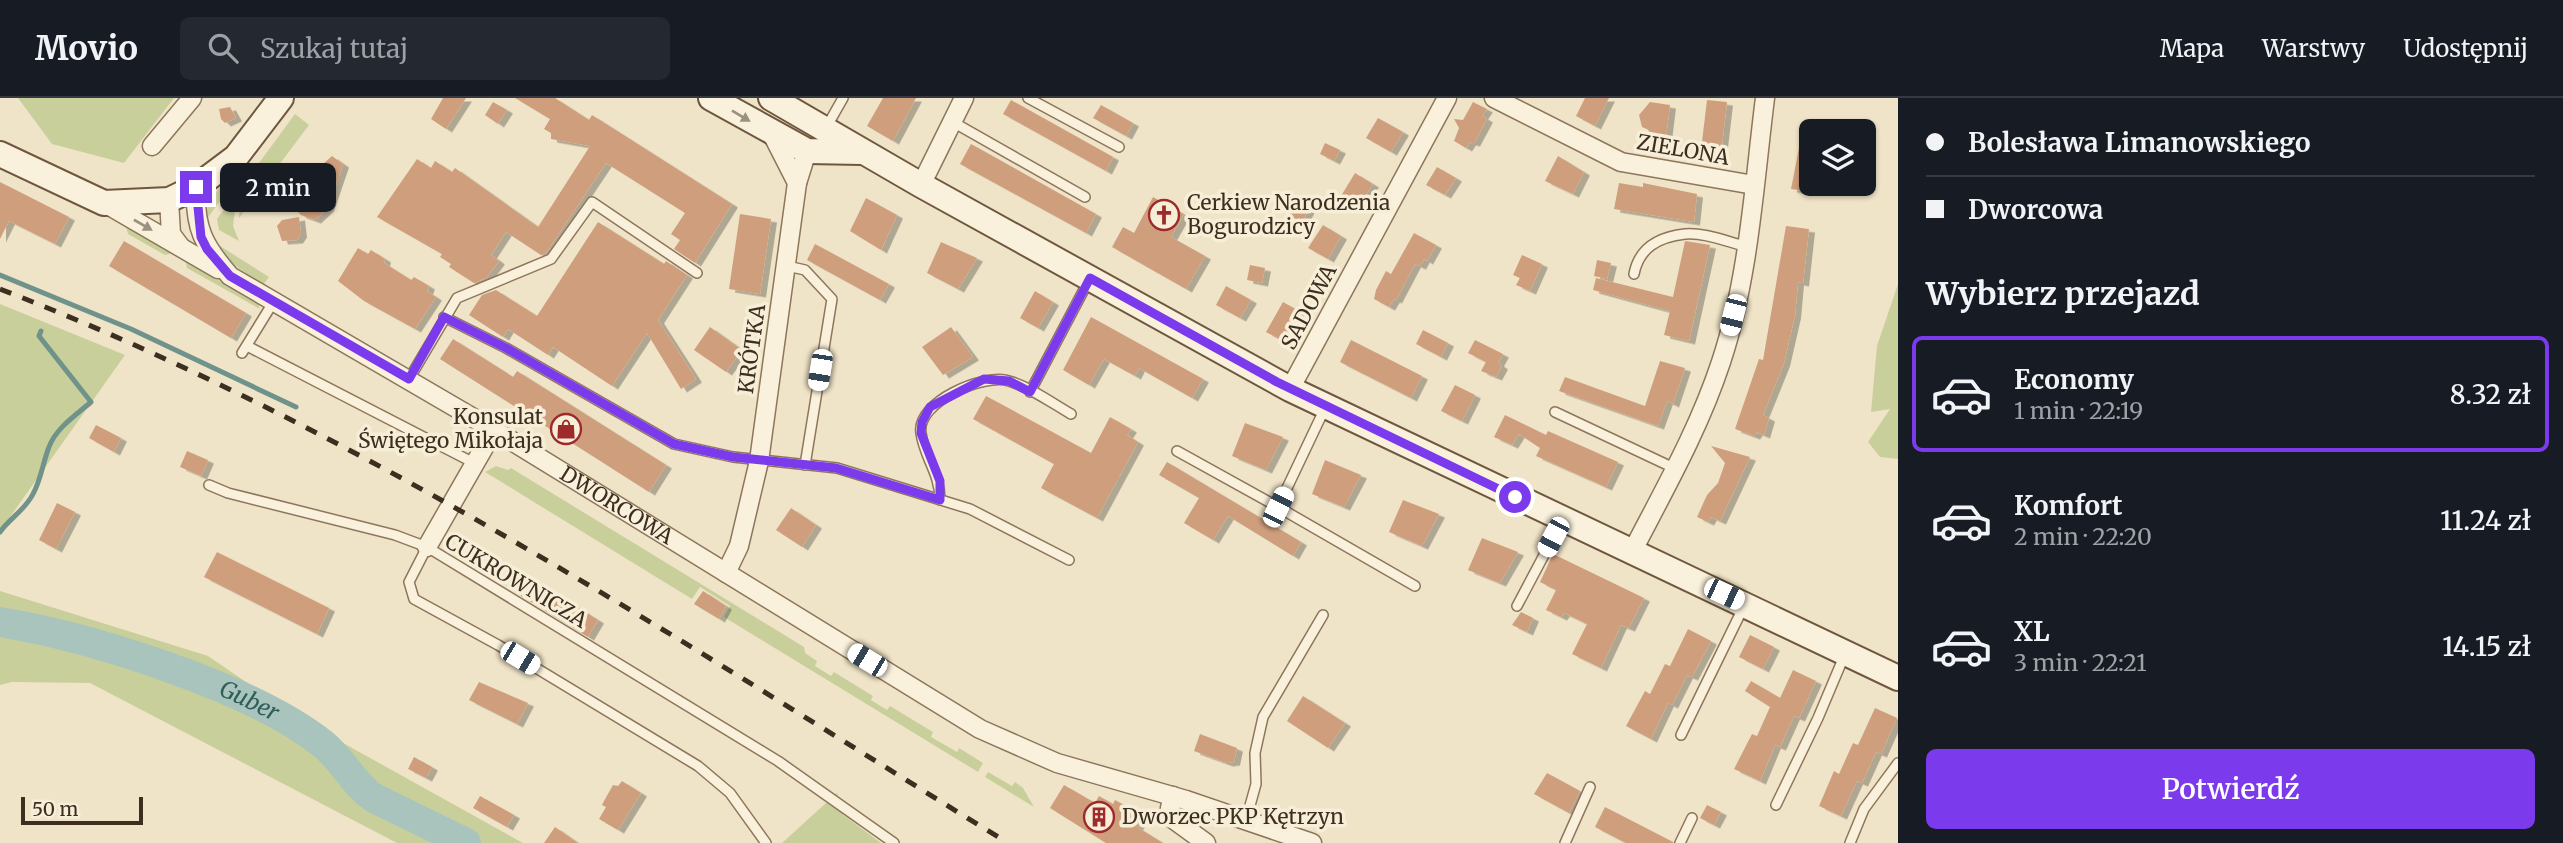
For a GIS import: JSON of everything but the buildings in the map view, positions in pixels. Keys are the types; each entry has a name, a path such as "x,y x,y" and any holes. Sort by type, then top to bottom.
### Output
{"street":[{"path":"152,146 192,98"},
{"path":"104,203 169,200 196,187 236,158 281,98"},
{"path":"711,98 807,151 863,152"},
{"path":"921,185 964,98"},
{"name":"SADOWA","path":"1290,389 1447,98"},
{"name":"ZIELONA","path":"1494,98 1621,162 1754,184"},
{"path":"1632,552 1676,469 1721,361 1738,292 1765,98"},
{"path":"780,103 807,151"},
{"path":"780,103 921,185 1290,389 1898,678"},
{"path":"772,134 797,183"},
{"name":"KRÓTKA","path":"726,573 738,546 759,461 797,183 807,151"},
{"path":"0,154 104,203 230,276"},
{"name":"DWORCOWA","path":"196,187 201,237 207,249 230,276 494,430 990,734 1057,763 1173,796 1312,843"},
{"path":"169,200 171,234 181,247"},
{"path":"427,547 494,430"},
{"path":"1173,796 1170,808 1172,819 1206,843"}],"lane":[{"path":"826,130 843,98"},
{"path":"1028,98 1119,148"},
{"path":"951,121 1086,197"},
{"path":"409,379 457,298 551,259 592,202 697,274"},
{"path":"1634,274 1637,258 1645,248 1687,233 1745,246"},
{"path":"787,266 805,270 832,299 805,466"},
{"path":"1030,392 1090,278"},
{"path":"274,301 244,349 474,464"},
{"path":"444,317 506,348 674,444 759,461 836,468 970,509 1069,560"},
{"path":"940,500 940,481 921,433 922,422 930,407 984,379 1009,381 1071,414"},
{"path":"1278,507 1326,407"},
{"path":"1555,412 1676,469"},
{"path":"1177,451 1415,586"},
{"path":"209,485 228,494 402,537 427,547"},
{"path":"1517,606 1562,519"},
{"name":"CUKROWNICZA","path":"766,843 730,793 698,766 498,645 414,599 409,582 427,547 778,761 894,843"},
{"path":"1681,736 1745,604"},
{"path":"1246,820 1256,784 1255,753 1263,717 1323,615"},
{"path":"1776,805 1818,718 1845,652"},
{"path":"1850,843 1864,809 1898,762"},
{"path":"1564,843 1590,787"},
{"path":"1680,843 1692,818"}],"green space":[{"path":"18,98 174,98 124,163 52,144"},
{"path":"295,114 309,125 239,218 242,186"},
{"path":"253,156 206,220 210,201 230,177"},
{"path":"237,192 233,226 239,241 219,230 217,219"},
{"path":"126,225 172,253 165,255 128,234"},
{"path":"217,244 269,277 264,284 232,263"},
{"path":"185,260 258,304 260,309 187,268"},
{"path":"1898,284 1898,459 1880,457 1868,442 1890,409 1871,412 1877,346"},
{"path":"0,304 125,355 0,531"},
{"path":"496,466 508,470 511,468 804,647 805,653 817,661 815,666 831,676 834,672 873,696 871,700 887,710 890,706 933,732 931,737 957,752 959,748 983,763 978,772 724,617 730,606 700,587 692,599 485,472"},
{"path":"0,591 208,656 300,719 523,843 397,843 90,683 12,682 0,685"},
{"path":"988,772 1012,786 1015,782 1023,788 1034,807 985,777"},
{"path":"837,793 842,814 881,843 782,843"}],"waterway":[{"path":"0,275 131,329 296,407"},
{"path":"0,532 33,494 56,434 91,402 39,336 41,331"},
{"name":"Guber","path":"0,622 79,639 123,652 169,667 255,703 323,744 374,798 466,843"}],"railway":[{"path":"0,289 133,344 263,406 391,472 640,616 1008,843"}],"place":[{"name":"Cerkiew Narodzenia Bogurodzicy","path":"1164,215"},
{"name":"Konsulat Świętego Mikołaja","path":"566,429"},
{"name":"Dworzec PKP Kętrzyn","path":"1099,817"}],"route":[{"path":"196,187 195,203 201,237 207,249 230,276 409,379 444,317 506,348 674,444 733,457 836,468 940,500 940,481 921,433 922,422 930,407 984,379 1009,381 1030,392 1090,278 1277,382 1515,497"}]}
